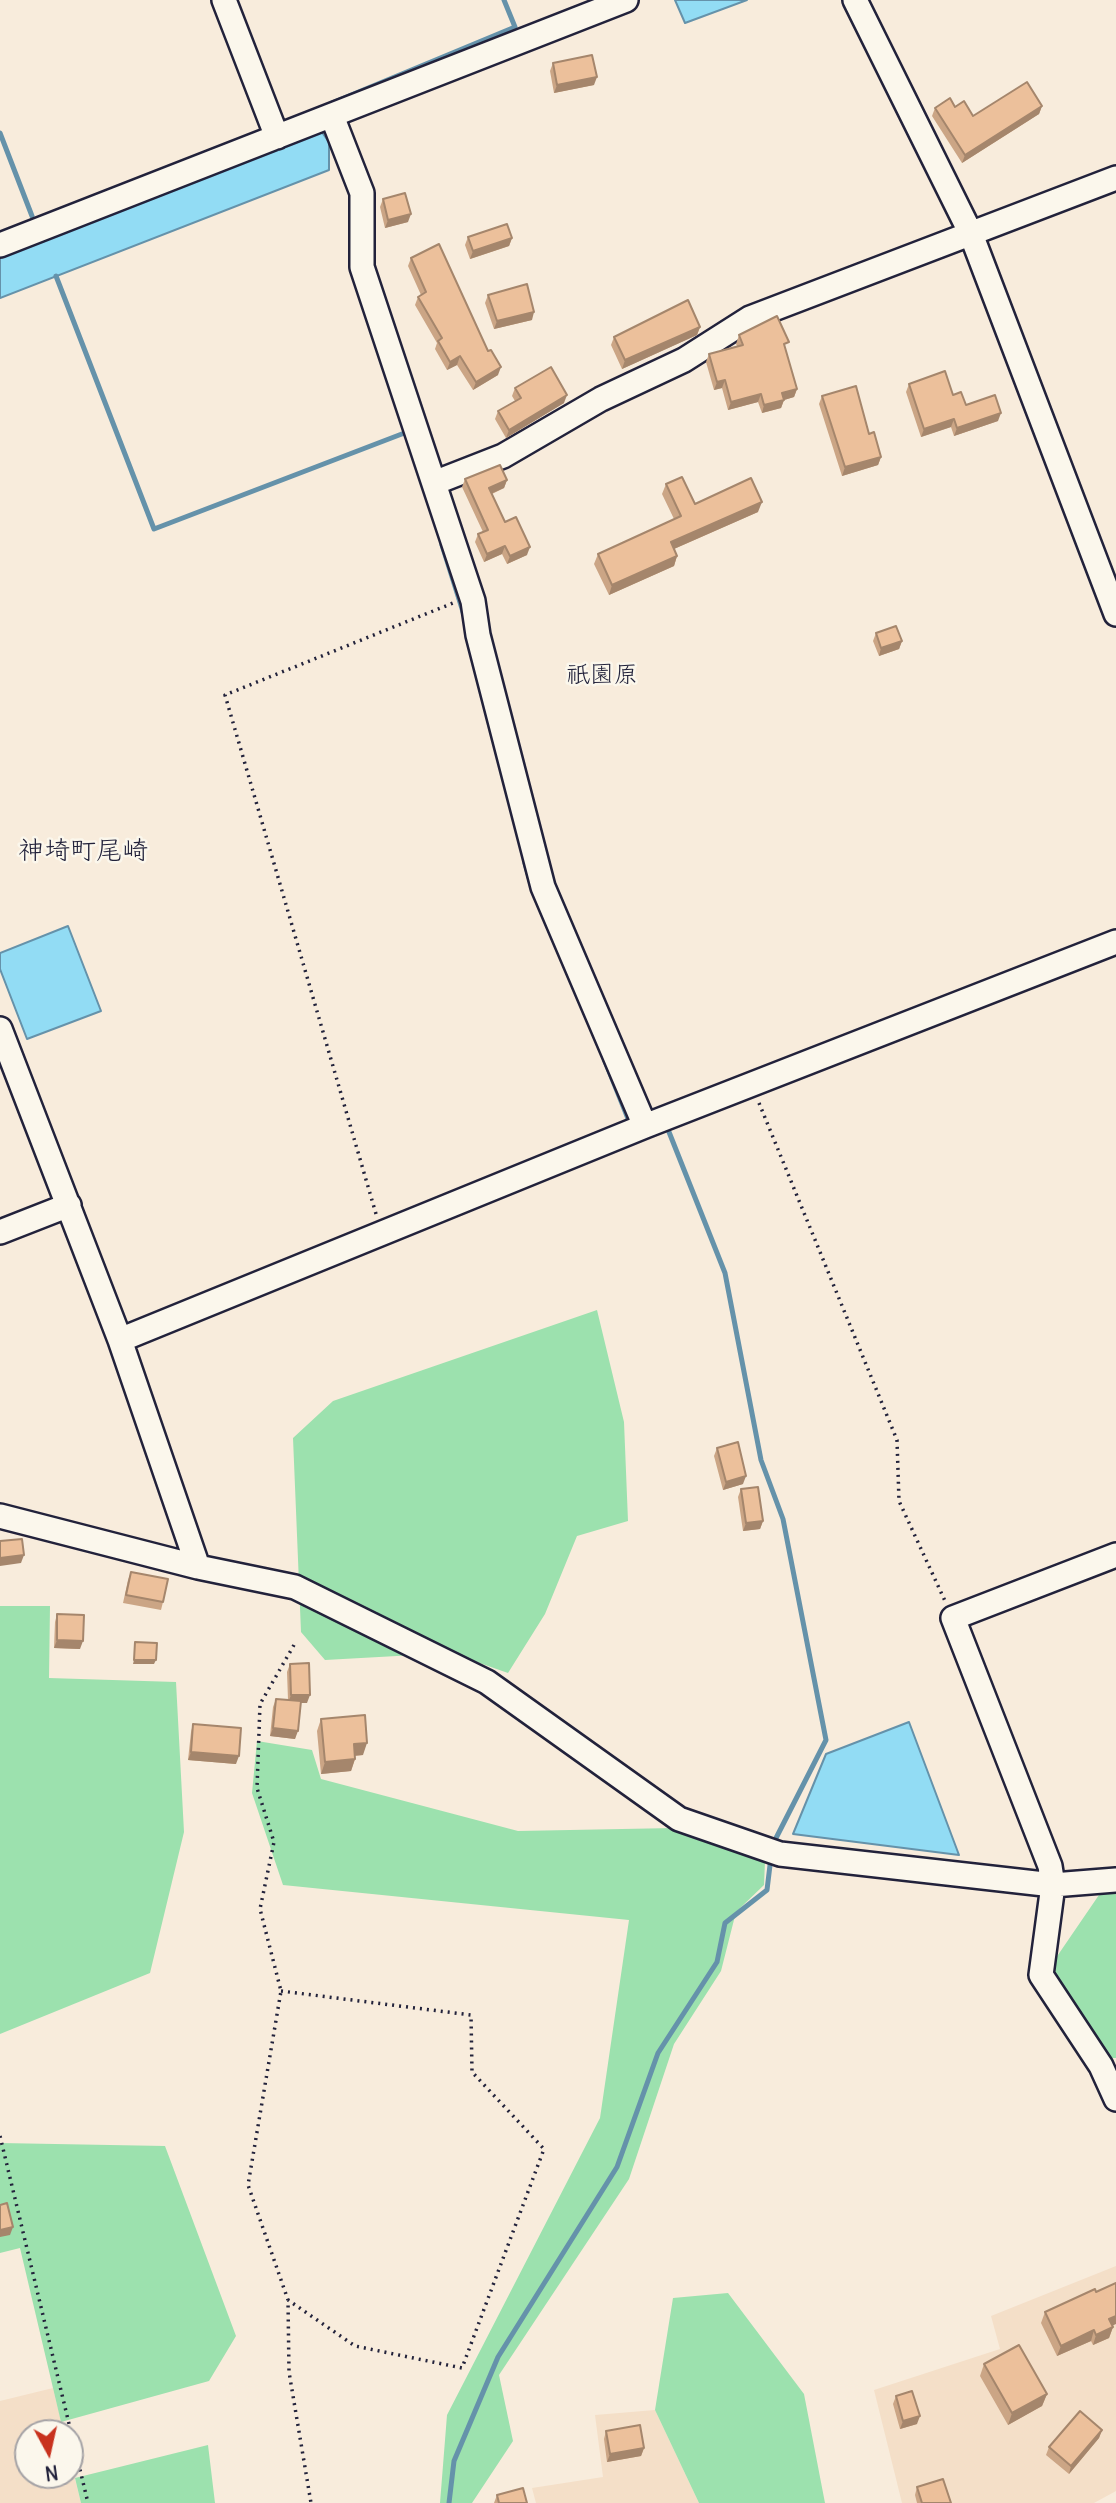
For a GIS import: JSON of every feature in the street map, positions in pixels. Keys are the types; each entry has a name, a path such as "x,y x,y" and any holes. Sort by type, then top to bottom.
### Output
{"street":[{"path":"224,0 304,127 362,193 362,267 473,601 478,635 544,887 645,1126"},
{"path":"0,245 626,0"},
{"path":"855,0 971,234 1116,614"},
{"path":"435,483 503,456 601,399 684,360 750,317 1116,178"},
{"path":"120,1340 645,1126 1116,942"},
{"path":"0,1029 120,1340 198,1567"},
{"path":"0,1232 69,1205"},
{"path":"0,1516 198,1567 295,1587 487,1682 679,1819 771,1851 1053,1885 1116,1881"},
{"path":"1116,1555 953,1618 1050,1866 1053,1885 1041,1975 1101,2066 1116,2099"}],"path":[{"path":"382,1234 225,695 451,603"},
{"path":"751,1084 897,1440 899,1501 953,1618"},
{"path":"294,1645 260,1704 257,1788 274,1842 260,1909 281,1991 248,2185 288,2300 289,2372 311,2503"},
{"path":"281,1991 471,2015 472,2072 544,2150 462,2368 355,2346 288,2300"},
{"path":"0,2136 88,2503"}],"shaded area":[{"path":"1116,2266 1116,2491 1094,2503 902,2503 874,2390 1000,2349 991,2316"},
{"path":"53,2388 61,2419 14,2419 14,2489 78,2489 81,2503 0,2503 0,2401"},
{"path":"655,2410 699,2503 536,2503 532,2488 603,2477 595,2415"}],"green space":[{"path":"597,1310 624,1422 628,1521 577,1536 545,1614 508,1673 451,1653 325,1660 301,1632 293,1438 333,1401"},
{"path":"0,1606 50,1606 49,1678 176,1682 184,1832 150,1973 0,2034"},
{"path":"257,1741 312,1750 321,1779 518,1831 674,1828 765,1861 764,1885 736,1912 721,1971 674,2044 629,2179 499,2375 513,2441 472,2503 440,2503 447,2415 600,2118 629,1920 283,1885 252,1793"},
{"path":"1101,1892 1116,1892 1116,2058 1107,2058 1047,1971"},
{"path":"0,2143 165,2146 236,2336 209,2381 72,2419 60,2419 20,2248 0,2253"},
{"path":"728,2293 804,2394 825,2503 699,2503 655,2410 673,2298"},
{"path":"208,2445 215,2503 81,2503 78,2489 84,2489 84,2476"}],"water":[{"path":"675,0 747,0 685,23"},
{"path":"321,131 329,142 329,170 0,298 0,256"},
{"path":"68,926 101,1011 27,1039 0,969 0,953"},
{"path":"909,1722 959,1855 793,1834 826,1754"}],"building":[{"path":"592,55 597,77 557,85 553,63"},
{"path":"1027,82 1042,106 965,155 935,108 950,98 955,107 964,101 973,116"},
{"path":"405,193 411,214 388,220 383,199"},
{"path":"507,224 512,238 473,251 468,237"},
{"path":"439,244 488,351 491,350 501,367 476,382 460,356 450,362 438,341 442,338 418,297 426,292 411,258"},
{"path":"527,284 534,312 497,321 488,295"},
{"path":"688,300 700,327 625,360 614,337"},
{"path":"777,316 789,342 784,344 797,389 782,393 784,400 764,405 761,394 731,402 725,380 717,382 709,354 743,345 739,335"},
{"path":"551,367 567,395 509,430 498,411 521,398 515,388"},
{"path":"945,371 953,395 961,392 966,405 995,395 1001,413 957,428 954,419 924,429 909,384"},
{"path":"856,386 869,434 874,432 881,457 845,467 822,396"},
{"path":"500,465 507,480 489,488 505,522 516,517 530,547 510,556 505,546 487,554 478,534 488,530 465,479"},
{"path":"682,477 695,504 751,478 762,502 671,542 677,556 612,585 598,554 681,516 666,484"},
{"path":"896,626 902,641 881,648 876,633"},
{"path":"738,1442 746,1476 726,1482 717,1448"},
{"path":"758,1487 763,1521 746,1523 741,1489"},
{"path":"22,1539 24,1555 0,1558 0,1541"},
{"path":"131,1572 168,1579 163,1602 126,1595"},
{"path":"57,1614 84,1615 83,1641 57,1640"},
{"path":"135,1642 157,1643 156,1660 134,1660"},
{"path":"309,1663 310,1695 291,1695 290,1664"},
{"path":"276,1699 301,1701 298,1731 273,1728"},
{"path":"365,1715 367,1743 354,1744 355,1759 325,1762 321,1719"},
{"path":"193,1724 241,1728 239,1756 191,1752"},
{"path":"7,2203 13,2227 0,2230 0,2205"},
{"path":"1116,2283 1116,2316 1109,2319 1113,2327 1096,2335 1094,2330 1061,2346 1045,2312 1095,2289 1096,2292"},
{"path":"1019,2345 1047,2394 1012,2413 984,2364"},
{"path":"912,2391 920,2416 903,2421 896,2396"},
{"path":"1080,2411 1102,2430 1071,2466 1049,2447"},
{"path":"640,2425 644,2448 610,2454 606,2431"},
{"path":"943,2479 951,2503 922,2503 917,2487"},
{"path":"523,2488 527,2503 499,2503 497,2495"}],"waterway":[{"path":"332,103 515,27 504,0"},
{"path":"0,133 32,216"},
{"path":"56,276 154,529 407,432"},
{"path":"442,545 464,615"},
{"path":"525,863 531,884"},
{"path":"605,1061 631,1126"},
{"path":"669,1132 725,1273 761,1460 783,1519 826,1740 773,1844"},
{"path":"449,2503 454,2461 498,2357 617,2167 658,2053 717,1962 725,1923 767,1890 771,1857"}],"district":[{"name":"祇園原","path":"602,675"},
{"name":"神埼町尾崎","path":"83,852"}]}
